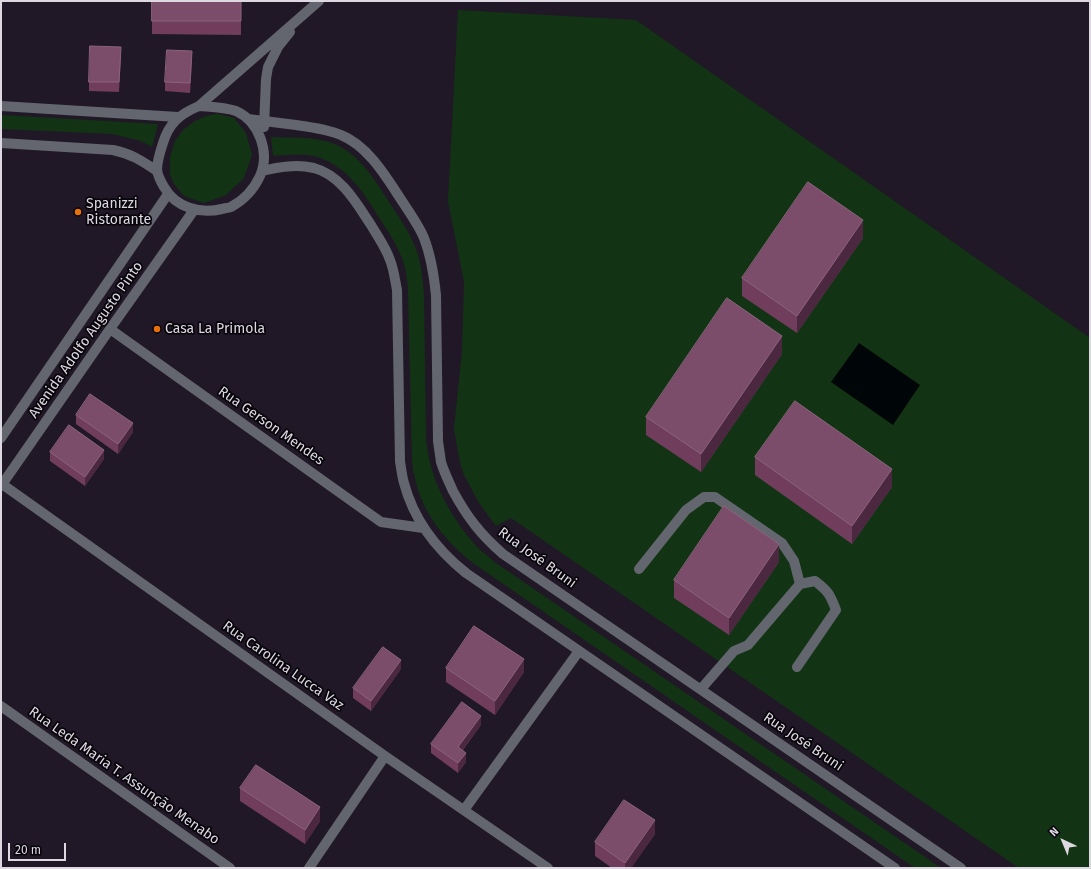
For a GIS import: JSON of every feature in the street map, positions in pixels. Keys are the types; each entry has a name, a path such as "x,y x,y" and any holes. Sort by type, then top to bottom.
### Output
{"street":[{"path":"303,14 278,47 268,67 264,121 264,156 262,171 257,182 246,197 230,207 212,211 194,210 180,204 168,194 161,182 157,170 159,156 168,131 178,117 189,110 200,106 303,14 319,1"},
{"path":"1,106 178,117"},
{"path":"200,106 221,107 236,112 248,119 257,130 263,145"},
{"name":"Rua José Bruni","path":"248,119 308,126 328,130 342,135 354,142 368,154 381,170 415,221 424,237 431,258 434,276 436,295 438,441 441,462 462,508 488,541 503,554 961,868"},
{"path":"1,143 113,150 136,157 157,170"},
{"path":"262,171 296,165 315,168 329,175 340,183 352,196 383,245 390,260 397,290 400,461 403,481 410,502 424,528 450,560 466,573 895,868"},
{"name":"Avenida Adolfo Augusto Pinto","path":"1,438 168,194"},
{"name":"Avenida Adolfo Augusto Pinto","path":"2,485 194,210"},
{"name":"Rua Gerson Mendes","path":"110,329 381,522 424,528"},
{"name":"Rua Carolina Lucca Vaz","path":"2,485 542,866"},
{"path":"640,569 686,510 704,497 715,497 782,543 794,561 800,584"},
{"path":"700,689 734,651 748,645 800,584 814,581 831,596 836,610 797,667"},
{"path":"464,810 579,651"},
{"name":"Rua Leda Maria T. Assunção Menabo","path":"1,706 230,868"},
{"path":"309,868 385,756"}],"green space":[{"path":"458,10 636,20 1090,338 1090,868 1019,868 511,518 496,526 479,503 464,475 460,463 454,428 462,351 464,282 448,201"},
{"path":"218,114 234,118 246,133 252,155 244,178 226,195 204,203 184,196 174,184 170,174 170,157 175,141 183,130 195,121 206,116"},
{"path":"1,115 158,124 152,147 141,141 113,134 1,129"},
{"path":"271,137 321,140 337,145 346,150 362,164 369,173 401,220 411,238 420,262 424,289 426,442 429,460 434,478 444,500 464,531 479,549 496,563 941,868 915,868 473,563 454,546 436,526 429,515 418,491 413,472 408,289 405,268 399,251 392,237 355,182 339,168 318,157 302,155 273,156"}],"shaded area":[{"path":"859,343 920,385 893,425 831,382"}],"building":[{"path":"152,1 241,1 241,21 152,21"},
{"path":"90,46 121,47 119,82 89,82"},
{"path":"167,50 192,51 190,83 165,82"},
{"path":"808,182 863,220 797,316 742,278"},
{"path":"727,298 782,336 701,454 646,417"},
{"path":"90,394 133,423 118,444 76,415"},
{"path":"795,401 892,469 852,526 755,457"},
{"path":"69,425 104,450 85,477 50,452"},
{"path":"724,506 779,544 729,618 674,580"},
{"path":"474,626 524,659 495,701 446,668"},
{"path":"383,647 401,660 371,701 353,688"},
{"path":"462,702 481,716 458,747 466,753 458,763 431,744"},
{"path":"256,765 320,807 305,830 240,788"},
{"path":"624,800 655,820 625,863 595,842"}],"place":[{"name":"Spanizzi Ristorante","path":"78,212"},
{"name":"Casa La Primola","path":"157,329"}]}
